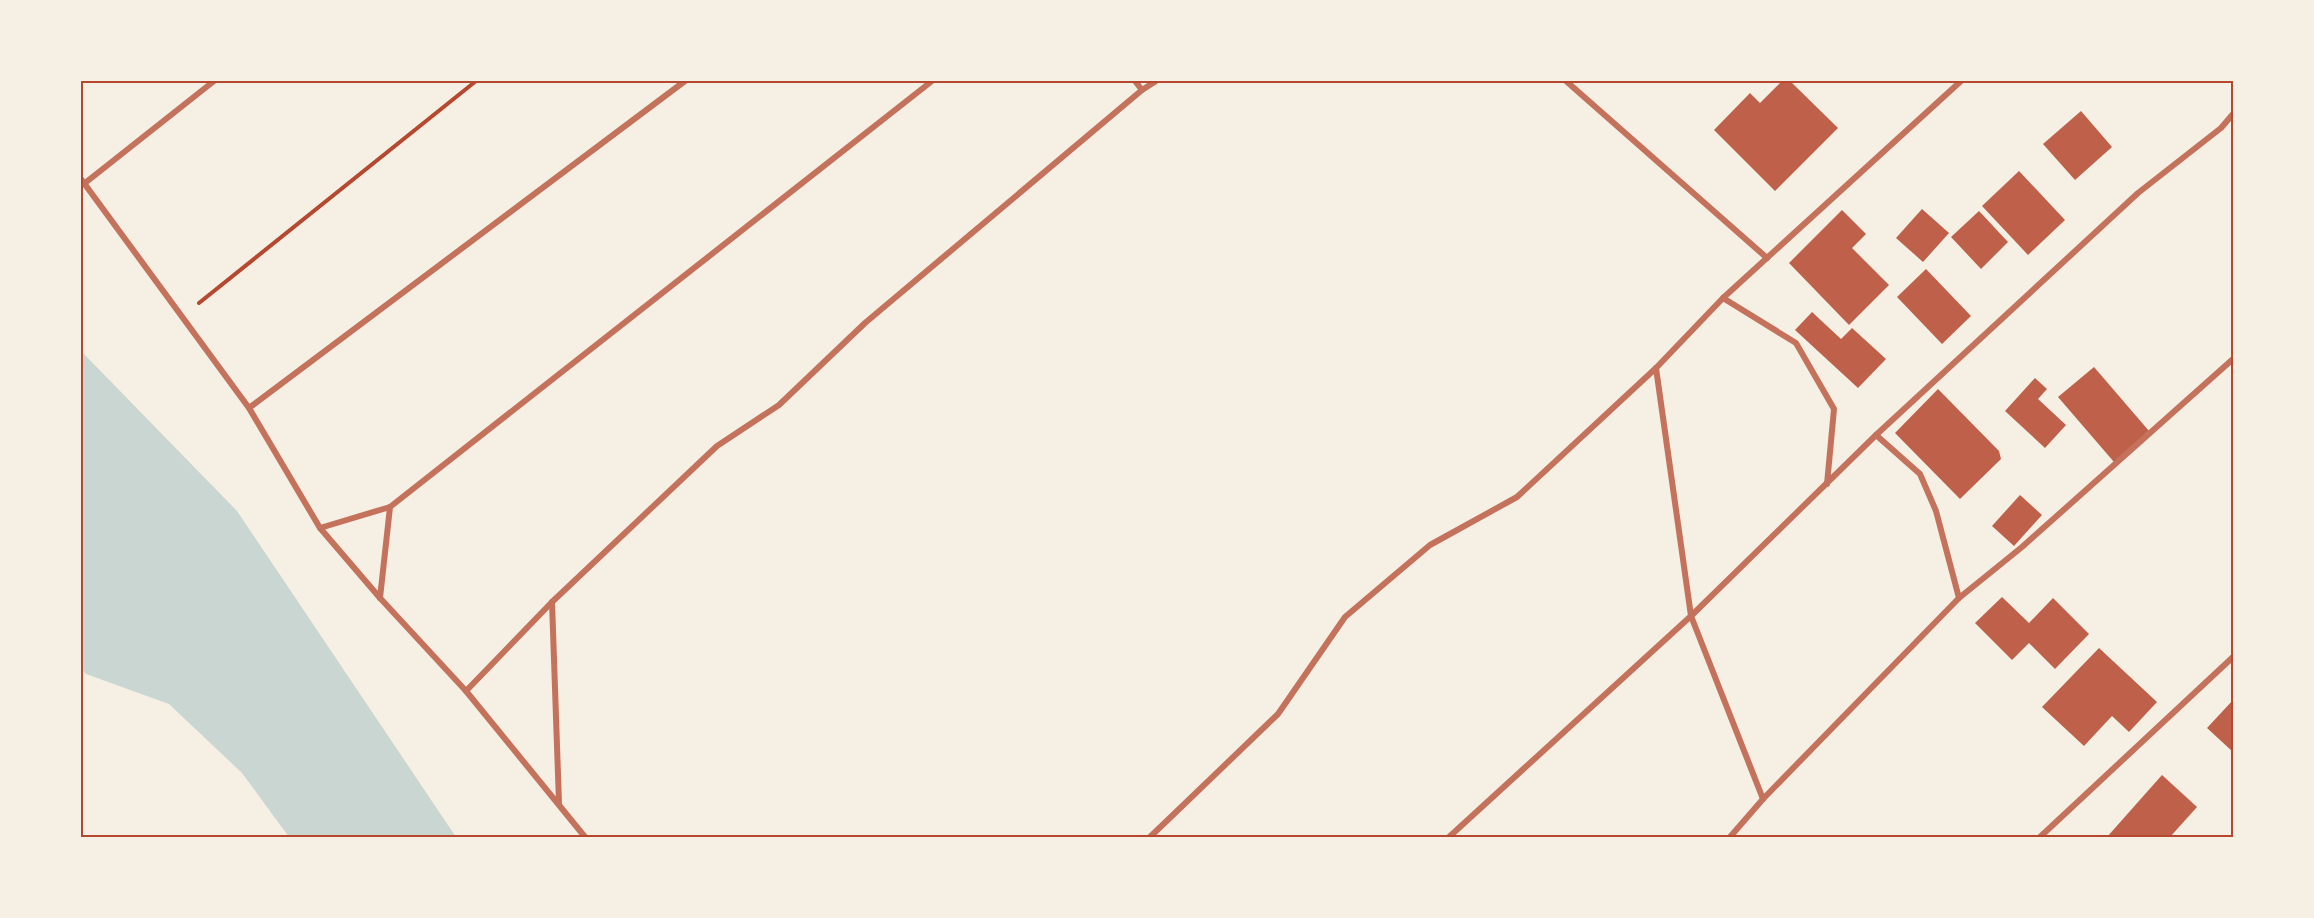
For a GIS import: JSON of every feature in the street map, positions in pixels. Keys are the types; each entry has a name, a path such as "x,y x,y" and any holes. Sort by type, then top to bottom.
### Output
{"street":[{"path":"214,81 83,181 249,408 320,528 380,598 466,691 585,837"},
{"path":"249,408 685,81"},
{"path":"320,528 390,507 932,81"},
{"path":"1135,81 1142,90"},
{"path":"466,691 552,602 717,446 779,405 865,323 1142,90 1156,81"},
{"path":"1566,81 1767,258"},
{"path":"1150,837 1278,714 1345,617 1430,545 1517,497 1656,368 1723,298 1961,81"},
{"path":"1449,837 1691,616 1876,435 2138,193 2221,128 2233,114"},
{"path":"1723,298 1796,343 1834,409 1826,484"},
{"path":"1730,837 1762,799 1959,598 2022,547 2233,359"},
{"path":"1656,368 1691,616 1762,799"},
{"path":"1876,435 1920,474 1936,511 1959,598"},
{"path":"380,598 390,507"},
{"path":"552,602 559,803"},
{"path":"2040,837 2233,657"}],"path":[{"path":"182,316 476,81"}],"shaded area":[{"path":"81,351 237,511 456,837 289,837 242,773 169,704 86,674 81,669"}],"building":[{"path":"1782,81 1790,81 1838,128 1775,191 1714,130 1750,93 1760,103"},
{"path":"2081,111 2112,147 2075,180 2043,144"},
{"path":"2019,171 2065,220 2028,255 1982,206"},
{"path":"1922,209 1949,233 1923,262 1896,238"},
{"path":"1842,210 1866,234 1852,248 1889,285 1849,325 1789,263"},
{"path":"1979,211 2008,242 1981,269 1951,237"},
{"path":"1926,269 1971,316 1942,344 1897,297"},
{"path":"1812,312 1841,339 1852,328 1886,359 1858,388 1795,330"},
{"path":"2094,367 2149,431 2114,462 2058,397"},
{"path":"2035,378 2047,389 2038,399 2066,425 2045,448 2005,411"},
{"path":"1938,389 1999,451 2001,459 1960,499 1895,433"},
{"path":"2020,495 2042,515 2014,546 1992,526"},
{"path":"2002,597 2029,623 2053,598 2089,634 2055,669 2029,643 2012,660 1975,623"},
{"path":"2099,648 2157,702 2129,732 2112,716 2084,746 2042,707"},
{"path":"2233,700 2233,752 2207,728"},
{"path":"2162,775 2197,807 2170,837 2107,837"}]}
